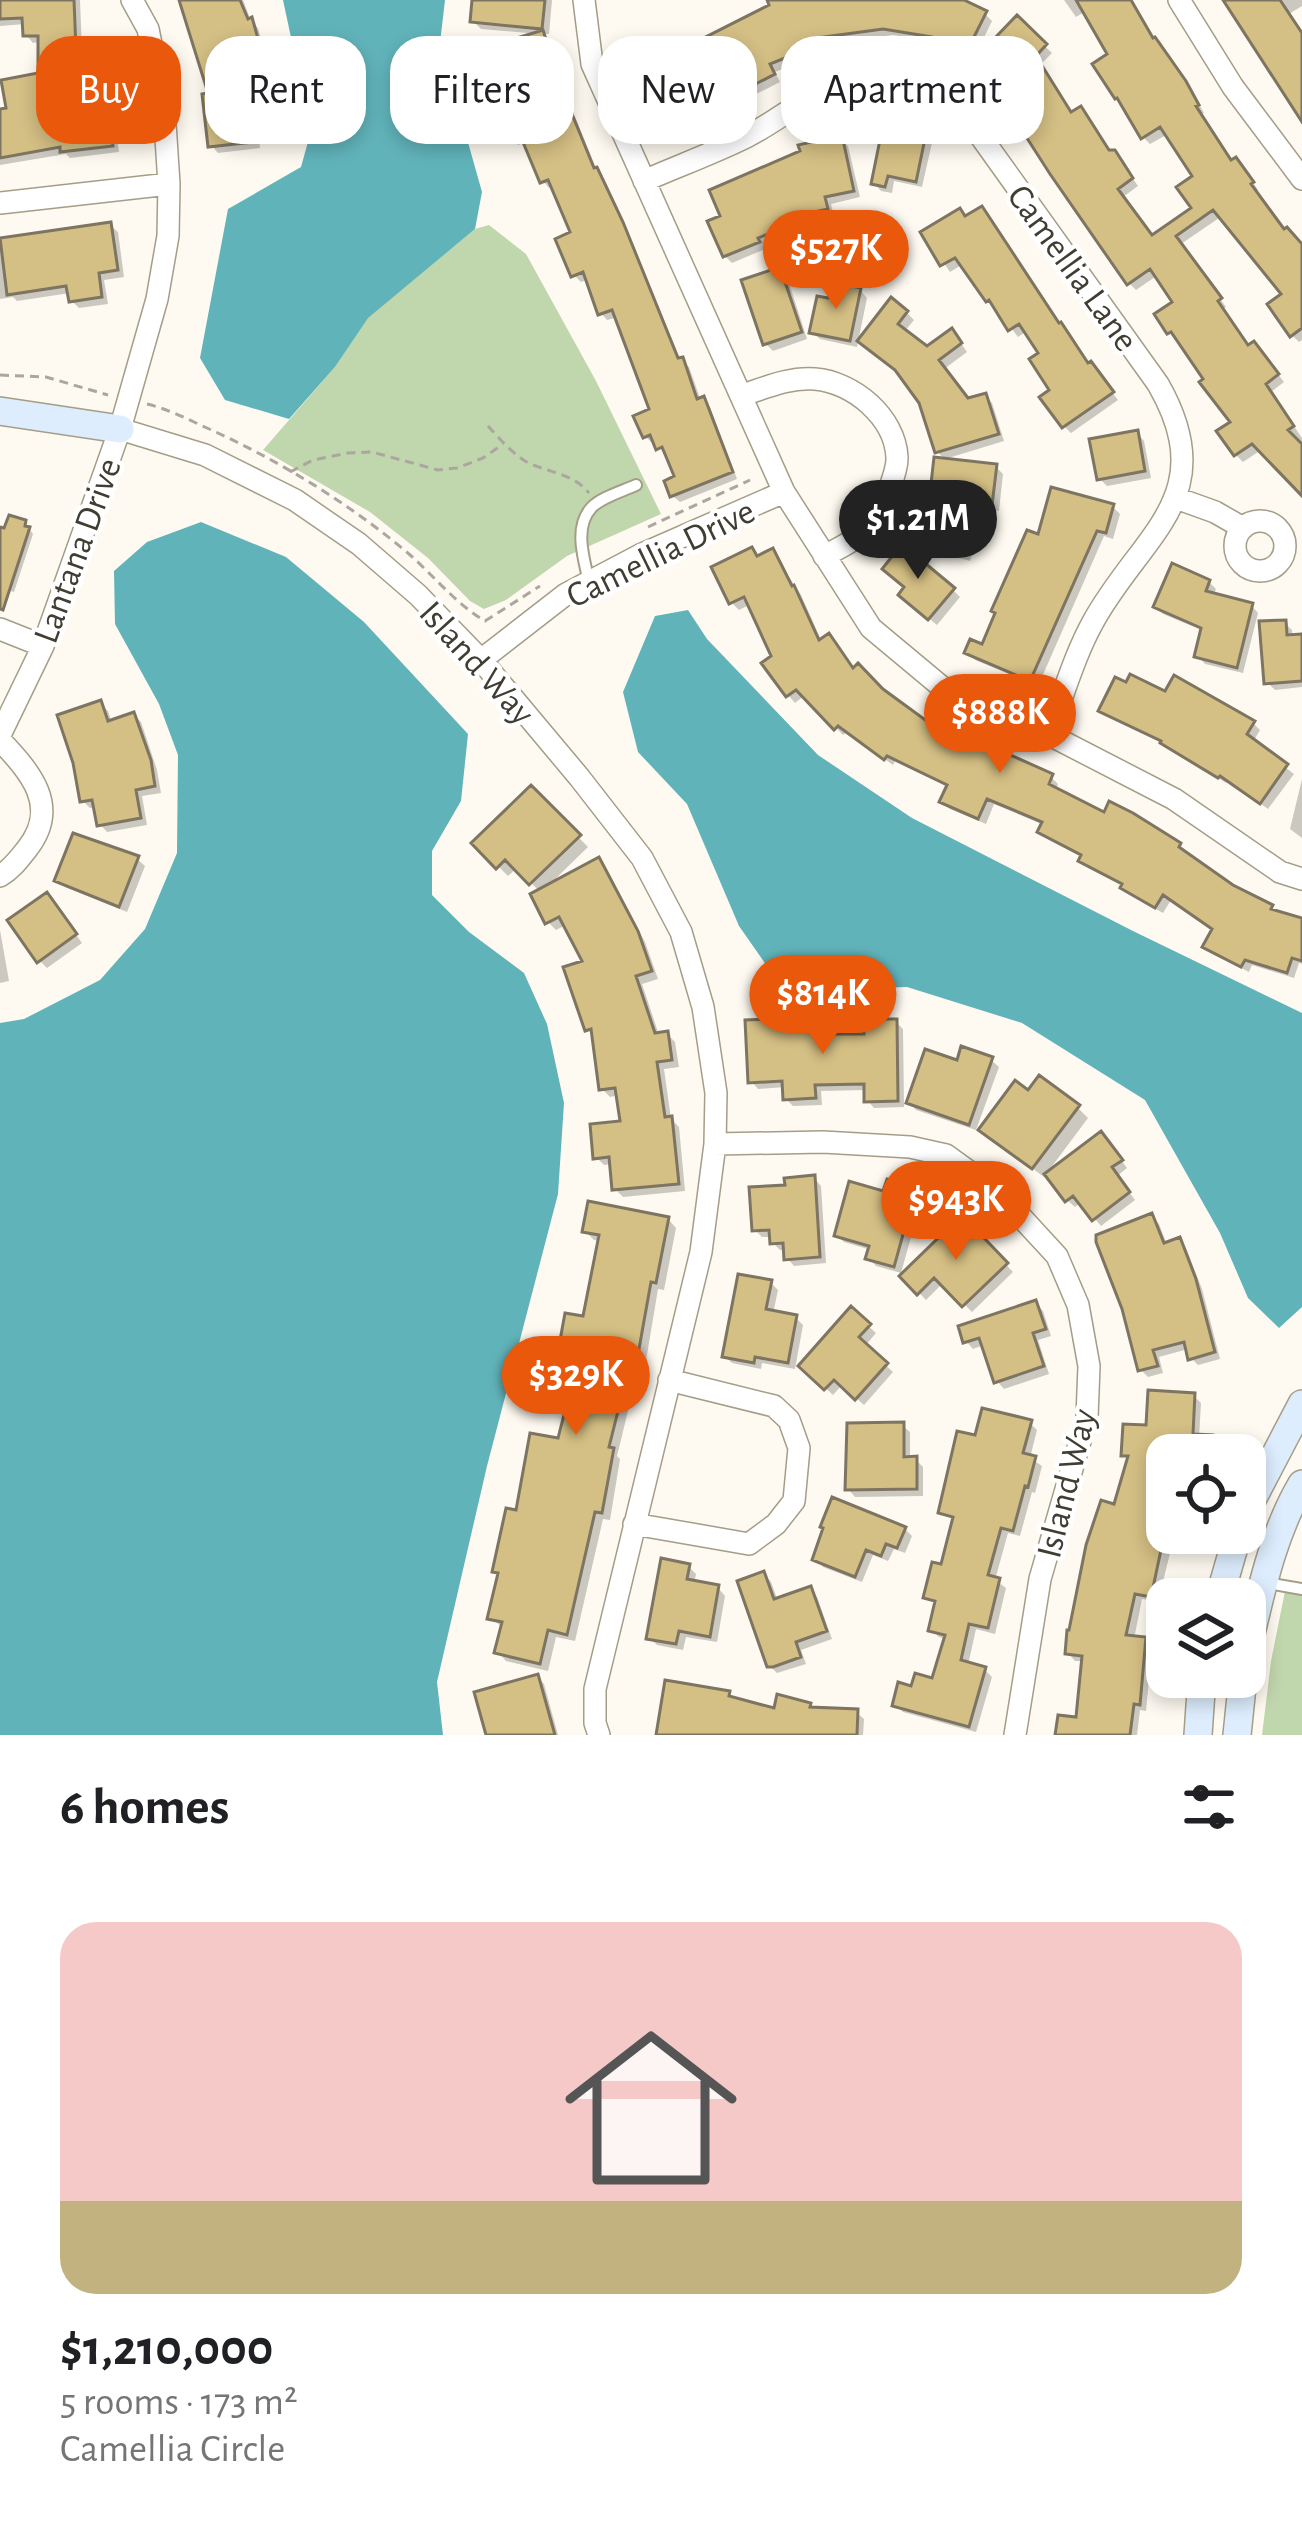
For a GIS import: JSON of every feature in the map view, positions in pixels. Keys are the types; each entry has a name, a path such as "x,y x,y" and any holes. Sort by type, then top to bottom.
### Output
{"street":[{"name":"Lantana Drive","path":"0,737 43,646 120,429 157,299 168,236 169,184 160,88 148,29 132,0"},
{"path":"584,0 592,64 784,491 871,628 943,688 1048,734 1174,800 1280,872 1302,879"},
{"path":"1179,0 1233,87 1302,179"},
{"name":"Camellia Lane","path":"644,181 748,135 849,73 889,69 920,78 950,95 1166,397 1182,448 1176,498 1155,538 1091,624 1048,734"},
{"path":"0,203 169,184"},
{"path":"743,395 782,381 817,379 849,387 874,406 889,432 897,458 880,514 859,538 824,556"},
{"name":"Island Way","path":"0,411 120,429 205,455 295,500 358,544 418,595 482,660 642,858 681,932 703,1007 716,1093 715,1144 700,1252 595,1689 599,1735"},
{"name":"Camellia Drive","path":"482,660 566,594 640,555 784,491"},
{"path":"1176,498 1243,528"},
{"path":"0,628 43,646"},
{"path":"0,737 31,772 43,805 36,838 0,876"},
{"name":"Island Way","path":"715,1144 823,1142 910,1147 946,1155 1000,1194 1057,1256 1078,1305 1089,1366 1087,1417 1040,1579 1015,1735"},
{"path":"634,1524 749,1544 776,1524 794,1501 799,1448 789,1420 774,1406 669,1380"},
{"path":"1266,1473 1302,1404"},
{"path":"1265,1578 1302,1484"},
{"path":"1198,1735 1201,1698"},
{"path":"1237,1735 1241,1698"}],"lane":[{"path":"589,582 580,541 586,519 594,505 635,485"},
{"path":"1266,1582 1302,1589"}],"path":[{"path":"0,375 46,377 163,408 238,442 368,521 485,621 542,585"},
{"path":"488,426 527,462 580,483 594,505"},
{"path":"271,488 313,460 348,453 372,452 438,470 483,458 503,444"},
{"path":"642,530 750,480"}],"green space":[{"path":"489,225 526,254 596,381 661,514 567,556 506,600 484,609 370,512 263,450 335,367 367,318 475,229"},
{"path":"1286,1586 1302,1589 1302,1735 1262,1735 1271,1661"}],"water":[{"path":"283,0 445,0 441,36 390,36 390,144 468,144 482,192 475,229 368,318 335,367 289,419 225,400 200,358 228,209 301,167 307,144 366,144 366,36 291,36"},
{"path":"201,522 286,557 364,622 468,734 461,801 432,851 432,895 469,932 524,973 547,1024 564,1103 558,1194 437,1682 443,1735 0,1735 0,1023 24,1019 100,980 145,929 177,853 178,755 159,704 115,624 114,571 147,542"},
{"path":"688,610 707,639 818,755 912,818 1302,1013 1302,1307 1279,1328 1248,1298 1220,1233 1145,1100 1022,1023 907,987 811,990 769,969 739,926 687,804 638,752 623,692 655,616"}],"building":[{"path":"0,0 74,0 75,36 23,36 22,18 0,19"},
{"path":"179,0 240,0 257,36 205,36 205,83"},
{"path":"472,0 545,0 542,29 470,22"},
{"path":"767,0 964,0 987,11 974,36 926,36 883,29 781,36 781,60 770,64 775,74 757,83 757,36 708,36 769,5"},
{"path":"1076,0 1131,0 1186,81 1196,106 1231,160 1236,157 1284,229 1302,244 1302,328 1290,337 1267,304 1281,294 1213,210 1176,236 1222,298 1218,301 1248,345 1254,341 1279,374 1266,384 1294,426 1288,430 1302,444 1302,496 1252,444 1234,456 1216,431 1230,422 1154,314 1172,302 1150,269 1127,285 1031,144 1044,144 1044,69 1071,112 1081,106 1109,150 1115,150 1133,178 1118,189 1152,235 1191,208 1176,187 1192,176 1160,127 1141,139 1092,64 1107,54"},
{"path":"1223,0 1280,0 1302,33 1302,122"},
{"path":"1017,15 1039,36 997,36"},
{"path":"36,73 36,144 113,146 60,152 60,147 0,158 0,109 6,108 1,80"},
{"path":"574,119 623,222 678,358 683,357 697,399 704,396 733,472 670,497 664,481 674,476 662,447 656,450 650,435 643,438 633,416 649,409 612,310 598,315 583,272 571,277 555,239 570,232 548,180 540,183 524,144 574,144"},
{"path":"844,144 854,191 825,197 828,209 801,215 802,220 723,257 707,221 720,216 709,190 800,151 798,145"},
{"path":"879,144 924,144 916,182 888,176 885,187 871,184"},
{"path":"982,206 1059,323 1114,392 1062,428 1039,397 1049,390 1029,359 1038,353 1019,324 1008,331 955,258 940,266 920,232 960,208 965,216"},
{"path":"111,222 118,270 99,273 102,297 69,302 66,286 7,295 0,238"},
{"path":"780,267 802,332 763,345 741,280"},
{"path":"832,282 861,288 850,341 809,333 817,296 828,298"},
{"path":"891,297 908,311 898,324 927,346 952,328 962,343 939,360 968,398 986,393 999,434 935,453 919,403 895,370 857,341"},
{"path":"1138,430 1145,471 1097,480 1089,439"},
{"path":"934,457 997,464 992,505 978,503 963,555 917,543 934,484"},
{"path":"1051,487 1114,504 1106,533 1097,531 1030,681 964,653 970,639 982,644 995,613 991,611 1027,530 1038,534"},
{"path":"9,515 26,520 25,526 30,527 3,610 0,527 4,528"},
{"path":"902,544 955,588 928,620 898,595 904,587 882,569"},
{"path":"752,547 757,556 773,548 819,640 829,633 853,668 858,663 883,689 928,722 1053,774 1049,784 1104,812 1109,801 1133,813 1181,843 1179,847 1233,885 1273,905 1271,909 1302,918 1302,961 1292,958 1287,973 1245,960 1241,967 1202,947 1212,929 1163,895 1155,908 1120,888 1122,884 1078,861 1081,855 1037,832 1042,822 987,799 978,819 939,802 947,785 887,756 884,760 838,726 834,730 796,690 786,697 761,663 771,656 744,597 729,604 711,567"},
{"path":"1172,563 1210,580 1206,591 1253,603 1237,668 1194,657 1201,628 1153,607"},
{"path":"1286,620 1287,635 1302,634 1302,681 1264,684 1259,621"},
{"path":"1130,674 1165,691 1174,675 1255,721 1247,734 1288,764 1260,804 1161,741 1098,711 1115,677 1126,682"},
{"path":"101,700 108,721 134,712 155,786 136,790 141,818 97,826 92,800 80,802 57,715"},
{"path":"531,785 581,835 529,885 505,860 496,869 471,843"},
{"path":"73,833 139,856 119,907 54,881"},
{"path":"599,857 638,931 652,971 636,976 655,1033 668,1031 672,1060 657,1062 665,1117 672,1116 679,1184 612,1190 609,1157 593,1159 590,1124 620,1121 615,1088 599,1090 591,1029 585,1031 563,967 582,961 559,917 545,924 530,894"},
{"path":"47,892 77,934 37,963 7,920"},
{"path":"812,1017 813,1034 864,1034 863,1019 897,1019 898,1101 864,1102 864,1084 815,1085 816,1098 783,1100 782,1081 748,1083 745,1020"},
{"path":"961,1046 993,1057 969,1125 906,1103 925,1049 957,1060"},
{"path":"1039,1075 1080,1105 1032,1169 978,1130 1015,1080 1028,1090"},
{"path":"1101,1131 1123,1160 1112,1167 1130,1192 1092,1221 1073,1196 1065,1202 1044,1174"},
{"path":"815,1175 820,1257 784,1260 783,1243 770,1244 769,1230 752,1231 749,1187 785,1185 784,1178"},
{"path":"887,1179 916,1188 894,1267 865,1259 869,1246 834,1236 849,1181 883,1191"},
{"path":"588,1201 669,1217 637,1360 631,1359 609,1447 614,1448 602,1513 595,1512 567,1635 548,1630 540,1664 494,1653 502,1622 487,1619 506,1508 516,1510 530,1433 558,1438 568,1399 554,1396 566,1347 559,1346 565,1313 583,1316 599,1235 582,1232"},
{"path":"1152,1213 1164,1243 1180,1237 1215,1352 1188,1360 1184,1342 1153,1350 1158,1366 1138,1371 1096,1235"},
{"path":"962,1215 1008,1263 962,1307 934,1278 917,1295 899,1276"},
{"path":"738,1274 772,1280 766,1309 797,1315 788,1363 722,1357"},
{"path":"1036,1300 1046,1329 1033,1333 1044,1366 994,1383 979,1338 963,1343 958,1326"},
{"path":"851,1306 871,1324 859,1337 888,1363 855,1400 834,1380 824,1390 798,1366"},
{"path":"1148,1390 1195,1393 1193,1434 1146,1434 1146,1554 1160,1554 1155,1578 1146,1578 1146,1596 1135,1594 1126,1635 1146,1637 1140,1705 1134,1704 1130,1735 1055,1735 1058,1715 1076,1717 1082,1656 1065,1654 1086,1545 1101,1500 1114,1504 1128,1456 1121,1456 1123,1424 1146,1425"},
{"path":"982,1408 1032,1420 1023,1453 1036,1456 1013,1531 1001,1528 988,1575 1000,1578 988,1628 969,1624 961,1660 986,1667 969,1727 892,1706 898,1682 911,1686 915,1673 932,1678 945,1635 928,1631 935,1601 923,1598 932,1562 941,1564 953,1517 938,1513 957,1431 975,1435"},
{"path":"904,1422 904,1457 917,1456 917,1489 845,1490 847,1423"},
{"path":"832,1497 906,1527 897,1548 886,1544 881,1556 866,1550 855,1577 812,1560"},
{"path":"661,1558 690,1564 687,1579 719,1585 710,1637 679,1631 676,1644 646,1639"},
{"path":"764,1571 774,1599 811,1586 827,1631 796,1642 801,1657 773,1667 767,1667 737,1581"},
{"path":"538,1674 555,1735 486,1735 474,1692"},
{"path":"665,1680 730,1691 729,1696 774,1708 777,1694 811,1703 810,1707 858,1709 857,1735 656,1735"}]}
